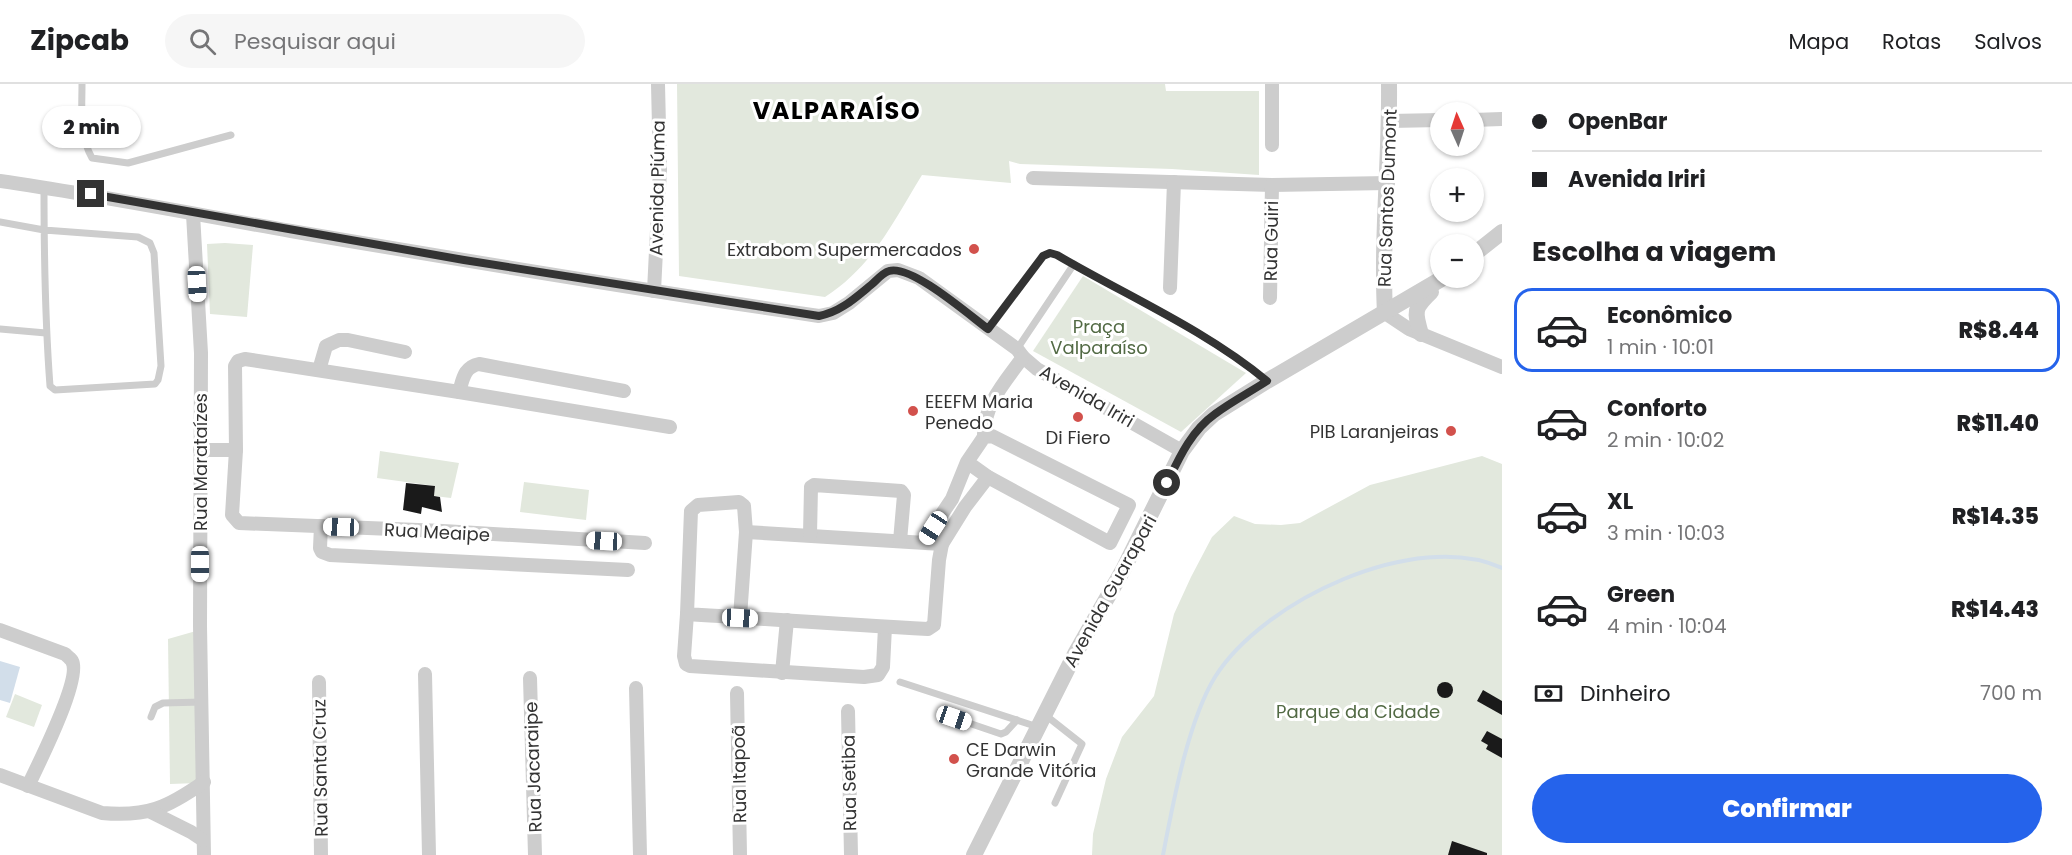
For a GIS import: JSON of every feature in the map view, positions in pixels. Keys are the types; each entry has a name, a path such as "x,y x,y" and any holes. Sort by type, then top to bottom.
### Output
{"street":[{"name":"Avenida Piúma","path":"654,291 660,170 658,84"},
{"path":"1272,84 1272,145"},
{"name":"Rua Santos Dumont","path":"1385,313 1383,239 1388,183 1389,84"},
{"path":"1484,120 1502,119"},
{"path":"1390,121 1430,120"},
{"path":"1033,178 1272,185 1388,183"},
{"name":"Avenida Iriri","path":"0,181 115,198 193,214 654,291 819,316 833,313 888,271 898,270 919,278 1020,353 1037,369 1182,451"},
{"path":"1170,288 1174,182"},
{"name":"Rua Guiri","path":"1270,298 1272,185"},
{"name":"Rua Marataízes","path":"193,214 201,353 204,855"},
{"path":"1484,246 1502,232"},
{"name":"Avenida Guarapari","path":"974,855 1075,654 1151,516 1182,451 1199,428 1214,414 1267,381 1430,286"},
{"path":"1384,287 1418,293"},
{"path":"1421,334 1416,319 1417,306 1434,288"},
{"path":"1385,313 1400,324 1421,334 1502,367"},
{"path":"319,370 326,346 339,340 405,352"},
{"path":"923,542 952,499 967,462 984,437 983,424 990,404 1020,353"},
{"path":"200,450 236,450 235,366 238,361 245,359 670,428"},
{"path":"459,392 465,371 471,365 479,364 624,391"},
{"path":"984,437 992,436 1151,516"},
{"name":"Rua Meaipe","path":"236,450 232,515 239,523 442,531 645,543"},
{"path":"967,462 988,477 1131,553"},
{"path":"687,614 928,629 932,627 942,544 965,507 988,477"},
{"path":"810,535 811,488 814,485 901,491 904,495 900,541"},
{"path":"740,618 746,532 744,506 742,503 702,503 691,511 684,656 686,664 782,673 864,677 878,675 884,667 885,627"},
{"path":"1110,543 1129,505"},
{"path":"321,526 320,548 322,552 330,555 628,570"},
{"path":"746,532 942,544"},
{"path":"782,673 787,620"},
{"path":"0,630 65,654 72,660 74,668 69,692 28,786"},
{"path":"426,674 429,855"},
{"name":"Rua Jacaraipe","path":"530,678 535,855"},
{"name":"Rua Santa Cruz","path":"319,682 321,855"},
{"path":"636,688 640,855"},
{"name":"Rua Itapoã","path":"737,693 740,855"},
{"name":"Rua Setiba","path":"848,711 851,855"},
{"path":"0,775 102,813 151,812 180,798 204,782"},
{"path":"151,812 203,840"}],"lane":[{"path":"82,84 81,127 85,145 92,158 128,163 231,135"},
{"path":"0,222 44,230 138,237 150,243 154,253 161,366 155,384 55,390 50,386 46,333 44,230 44,187"},
{"path":"988,329 1046,254 1050,253 1074,264 1224,350 1244,362 1267,381"},
{"path":"1020,353 1074,264"},
{"path":"0,329 46,333"},
{"path":"900,682 1017,720 1041,721 1082,744 1055,803"},
{"path":"151,717 155,707 163,703 202,702"},
{"path":"954,718 1000,734 1006,732 1017,720"}],"green space":[{"path":"677,84 1165,84 1166,91 1259,91 1259,175 1172,169 1020,164 1009,161 1011,183 922,175 881,242 842,285 825,297 679,276"},
{"path":"207,244 253,245 247,317 210,314"},
{"name":"Praça Valparaíso","path":"1083,276 1246,373 1181,432 1033,351"},
{"path":"380,451 459,463 451,498 434,496 435,486 377,478"},
{"name":"Parque da Cidade","path":"1482,456 1502,464 1502,855 1092,855 1093,834 1106,779 1122,737 1154,696 1174,614 1212,537 1234,516 1255,524 1300,523 1370,485"},
{"path":"524,482 589,490 586,520 520,512"},
{"path":"196,631 198,783 170,784 168,639"},
{"path":"15,694 42,705 34,727 6,717"}],"shaded area":[{"path":"0,661 20,667 10,703 0,700"}],"building":[{"path":"406,483 435,486 434,496 440,497 442,512 422,507 421,514 403,510"},
{"path":"1445,682 1451,684 1453,690 1451,696 1445,698 1439,696 1437,690 1439,684"},
{"path":"1483,690 1502,701 1502,715 1477,701"},
{"path":"1487,731 1502,739 1502,758 1486,749 1488,745 1481,741"},
{"path":"1452,841 1487,853 1487,855 1448,855"}],"waterway":[{"path":"1163,855 1189,739 1205,695 1215,677 1237,649 1268,622 1304,599 1344,579 1386,565 1427,557 1467,558 1502,568"}],"place":[{"name":"Extrabom Supermercados","path":"974,249"},
{"name":"EEEFM Maria Penedo","path":"913,411"},
{"name":"Di Fiero","path":"1078,417"},
{"name":"PIB Laranjeiras","path":"1451,431"},
{"name":"CE Darwin Grande Vitória","path":"954,759"}],"district":[{"name":"VALPARAÍSO","path":"837,110"}],"route":[{"path":"91,194 193,214 464,260 819,316 833,313 888,271 898,270 919,278 988,329 1043,256 1050,253 1195,332 1244,362 1267,381 1214,414 1199,428 1182,451 1167,483"}]}
